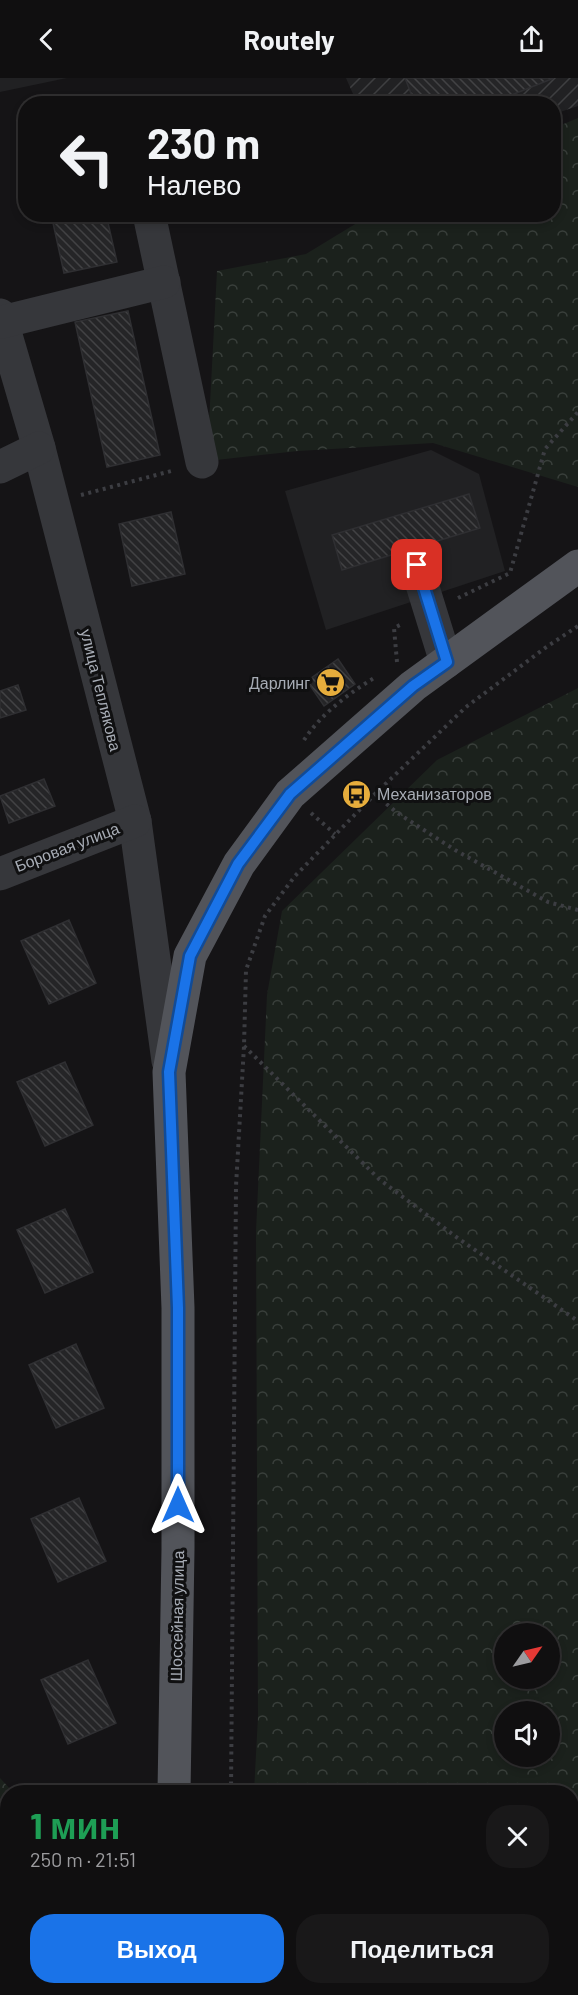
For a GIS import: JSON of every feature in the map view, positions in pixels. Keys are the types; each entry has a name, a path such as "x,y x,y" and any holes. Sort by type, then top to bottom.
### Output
{"main road":[{"name":"Шоссейная улица","path":"174,1785 178,1549 178,1308 169,1072 190,956 238,864 290,794 413,686 578,566"}],"street":[{"path":"151,222 202,462"},
{"path":"1,318 164,282"},
{"name":"улица Теплякова","path":"1,318 39,448 135,821 169,1072"},
{"path":"0,467 39,448"},
{"path":"417,565 447,662"},
{"name":"Боровая улица","path":"0,874 135,821"}],"path":[{"path":"53,503 202,462"},
{"path":"231,1785 236,1186 246,970 265,916 295,876 466,706 544,648 578,626"},
{"path":"375,794 396,812 455,850 548,902 578,910"},
{"path":"244,1046 379,1179 459,1239 578,1321"}],"shaded area":[{"path":"0,78 67,78 0,92"},
{"path":"346,78 578,78 578,106 561,112 561,96 354,96"},
{"path":"431,450 479,474 505,571 326,630 285,491"}],"green space":[{"path":"578,118 578,487 433,443 298,451 207,461 217,271 306,254 359,222 561,222 561,125"},
{"path":"578,688 578,1785 254,1785 258,1717 256,1232 267,995 282,911 437,760"},
{"path":"0,1778 6,1785 0,1785"}],"building":[{"path":"405,78 554,78 509,96 412,96"},
{"path":"53,222 108,222 117,262 64,273"},
{"path":"128,311 160,455 107,467 75,322"},
{"path":"469,494 480,528 342,570 332,535"},
{"path":"171,512 185,574 132,586 119,524"},
{"name":"Дарлинг","path":"338,659 355,684 324,706 307,681"},
{"path":"18,685 26,710 0,718 0,691"},
{"path":"44,779 55,806 9,823 0,796"},
{"path":"69,920 96,983 49,1004 21,941"},
{"path":"65,1062 93,1125 45,1146 17,1082"},
{"path":"65,1209 93,1272 45,1293 17,1230"},
{"path":"76,1344 104,1408 56,1428 29,1365"},
{"path":"79,1498 106,1561 58,1582 31,1519"},
{"path":"88,1660 116,1723 68,1744 41,1680"}],"place":[{"name":"Дарлинг","path":"331,683"},
{"name":"Механизаторов","path":"356,794"}],"route":[{"path":"178,1505 178,1308 169,1072 190,956 238,864 290,794 413,686 447,662 417,565"}]}
